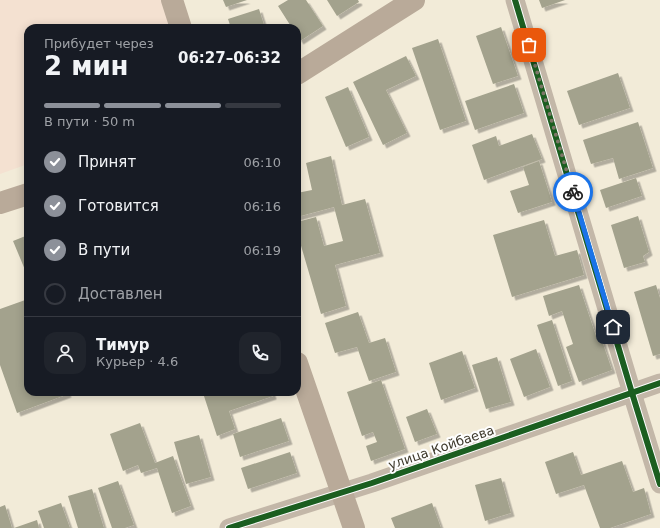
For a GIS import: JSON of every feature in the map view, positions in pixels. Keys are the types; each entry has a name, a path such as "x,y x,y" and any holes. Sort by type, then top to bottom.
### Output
{"main road":[{"path":"172,0 180,24"},
{"path":"301,71 414,0"},
{"path":"0,203 24,195"},
{"path":"301,374 354,528"}],"street":[{"path":"516,0 660,484"},
{"name":"улица Койбаева","path":"229,528 372,483 660,383"}],"shaded area":[{"path":"0,0 164,0 172,24 24,24 24,165 0,174"}],"building":[{"path":"223,0 247,0 226,7"},
{"path":"288,0 306,0 323,26 301,40 301,24 289,24 278,6"},
{"path":"327,0 358,0 359,2 337,16"},
{"path":"539,0 565,0 542,8"},
{"path":"259,9 264,24 230,24 228,19"},
{"path":"501,27 518,76 493,84 476,36"},
{"path":"438,39 466,121 440,130 412,48"},
{"path":"406,56 416,76 386,90 407,133 383,145 353,82"},
{"path":"618,73 630,108 579,125 567,91"},
{"path":"514,84 524,113 475,130 465,101"},
{"path":"348,87 369,137 346,147 325,97"},
{"path":"638,122 653,168 619,179 613,158 591,164 583,140"},
{"path":"532,134 542,159 484,180 472,145 496,136 499,146"},
{"path":"331,156 342,205 365,199 380,253 335,265 346,306 321,314 301,246 301,221 316,217 324,246 343,241 334,207 301,216 301,192 312,190 306,163"},
{"path":"539,161 552,202 518,213 510,191 529,185 523,167"},
{"path":"636,178 642,196 606,208 600,190"},
{"path":"638,216 649,252 643,256 645,262 624,268 611,225"},
{"path":"544,220 555,256 577,250 584,275 512,297 493,235"},
{"path":"24,237 24,267 13,241"},
{"path":"579,285 596,336 600,335 612,370 579,382 566,347 573,344 562,311 549,316 543,296"},
{"path":"656,285 660,298 660,354 653,356 634,292"},
{"path":"24,300 24,396 63,396 17,413 0,365 0,309"},
{"path":"358,312 369,343 385,338 396,372 369,381 357,347 335,353 325,323"},
{"path":"552,320 572,381 558,386 537,325"},
{"path":"536,349 550,387 524,397 510,359"},
{"path":"462,351 475,388 441,400 429,363"},
{"path":"497,357 511,402 486,409 472,365"},
{"path":"381,380 405,449 371,461 366,446 377,442 373,432 362,436 347,392"},
{"path":"204,396 273,396 229,411 235,429 217,436"},
{"path":"427,409 437,434 415,442 406,417"},
{"path":"281,418 289,441 240,457 233,434"},
{"path":"140,423 155,463 173,456 191,506 172,513 157,468 141,473 138,465 123,471 110,434"},
{"path":"199,435 211,477 186,484 174,442"},
{"path":"290,452 297,473 248,489 241,468"},
{"path":"573,452 581,475 622,461 633,492 644,488 651,514 610,528 600,528 584,485 556,494 545,462"},
{"path":"501,478 511,513 485,521 475,485"},
{"path":"118,481 134,525 125,528 112,528 98,488"},
{"path":"92,489 104,528 78,528 68,496"},
{"path":"61,503 70,528 44,528 38,511"},
{"path":"432,503 441,528 395,528 391,518"},
{"path":"5,505 12,528 0,528 0,507"},
{"path":"37,520 39,528 14,528"}],"cycle path":[{"path":"515,0 660,484"},
{"path":"229,528 372,483 660,383"}],"way so far":[{"path":"529,45 573,192"}],"route":[{"path":"573,192 613,327"}]}
